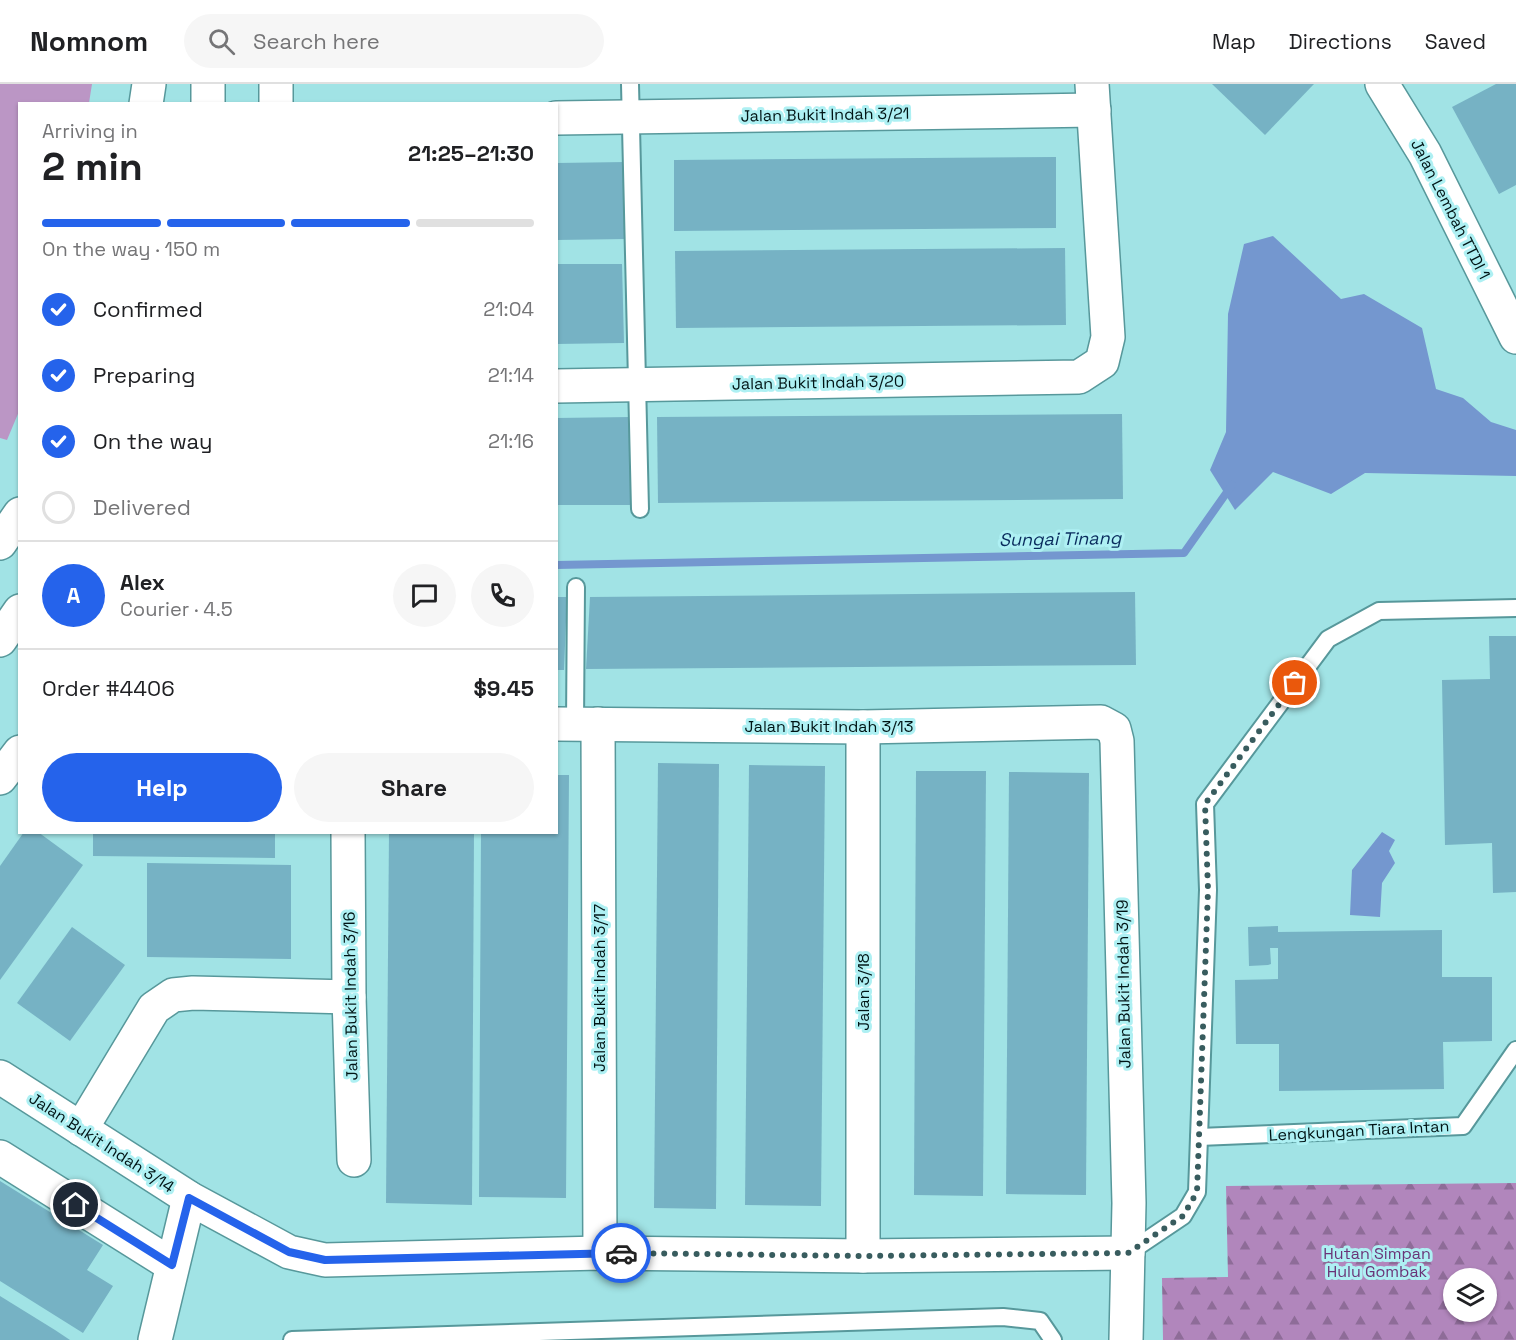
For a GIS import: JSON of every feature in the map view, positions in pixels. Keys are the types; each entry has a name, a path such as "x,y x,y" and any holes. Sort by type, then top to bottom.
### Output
{"street":[{"path":"146,102 149,84"},
{"path":"208,84 208,102"},
{"path":"276,84 276,102"},
{"name":"Jalan Lembah TTDI 1","path":"1383,84 1425,154 1516,337"},
{"name":"Jalan Bukit Indah 3/21","path":"558,118 631,117 1093,97"},
{"name":"Jalan Bukit Indah 3/20","path":"558,386 1079,377 1102,362 1108,337 1093,97"},
{"path":"0,543 18,517"},
{"path":"0,640 18,613"},
{"name":"Jalan Bukit Indah 3/13","path":"576,724 863,727 1101,722"},
{"name":"Jalan Bukit Indah 3/19","path":"1101,722 1114,729 1118,741 1129,1203 1126,1340"},
{"name":"Jalan Bukit Indah 3/17","path":"576,724 600,1253"},
{"name":"Jalan 3/18","path":"862,1256 863,727"},
{"path":"0,778 18,755"},
{"name":"Jalan Bukit Indah 3/16","path":"348,834 349,997 354,1160"},
{"path":"81,1129 154,1008 173,995 194,993 349,997"},
{"name":"Jalan Bukit Indah 3/14","path":"0,1077 189,1198 289,1252 325,1260 600,1253 862,1256 1128,1253"},
{"path":"0,1157 172,1265"},
{"path":"155,1340 189,1198"}],"lane":[{"path":"630,84 640,509"},
{"path":"576,588 576,724"},
{"path":"1128,1253 1183,1216 1197,1192 1208,890 1205,804 1328,639 1379,611 1516,608"},
{"name":"Lengkungan Tiara Intan","path":"1199,1137 1463,1126 1516,1050"},
{"path":"292,1340 764,1332 1003,1317 1040,1321 1053,1340"}],"shaded area":[{"path":"0,84 92,84 89,102 18,102 18,414 7,440 0,438"}],"green space":[{"name":"Hutan Simpan Hulu Gombak","path":"1516,1183 1516,1340 1163,1340 1162,1278 1228,1277 1226,1186"}],"water":[{"path":"1273,236 1341,299 1364,294 1422,328 1436,389 1463,398 1491,422 1516,430 1516,476 1365,473 1331,494 1273,472 1235,510 1210,470 1226,432 1228,314 1244,244"},
{"path":"1382,832 1395,840 1389,851 1395,863 1382,883 1380,917 1350,915 1352,870"}],"building":[{"path":"1212,84 1314,84 1265,135"},
{"path":"1496,84 1516,84 1516,185 1499,194 1452,107"},
{"path":"1056,157 1056,228 674,231 674,160"},
{"path":"626,162 627,239 558,240 558,163"},
{"path":"1065,248 1066,325 676,328 675,251"},
{"path":"558,264 622,264 624,343 558,344"},
{"path":"1122,414 1123,499 658,503 657,417"},
{"path":"631,417 632,505 558,505 558,418"},
{"path":"1135,592 1136,665 586,669 590,597"},
{"path":"558,597 567,597 564,670 558,670"},
{"path":"1489,636 1516,636 1516,892 1493,893 1492,843 1445,845 1442,680 1490,679"},
{"path":"658,763 719,764 716,1209 654,1208"},
{"path":"749,765 825,766 821,1206 745,1205"},
{"path":"916,771 986,771 983,1196 914,1195"},
{"path":"1009,772 1089,773 1086,1195 1006,1194"},
{"path":"558,775 569,775 566,1198 479,1197 481,834 558,834"},
{"path":"23,834 41,834 83,865 0,980 0,866"},
{"path":"93,834 275,834 275,858 93,856"},
{"path":"389,834 474,834 472,1205 386,1203"},
{"path":"147,863 291,865 291,959 147,957"},
{"path":"1278,926 1278,932 1442,930 1442,977 1492,977 1492,1041 1443,1042 1444,1089 1279,1091 1279,1044 1236,1044 1235,980 1278,979 1278,948 1270,948 1271,964 1249,966 1248,927"},
{"path":"72,927 125,965 70,1041 17,1003"},
{"path":"0,1181 103,1245 87,1270 113,1286 83,1333 0,1281"},
{"path":"0,1296 55,1330 70,1340 0,1340"}],"waterway":[{"name":"Sungai Tinang","path":"558,565 1184,553 1232,485"}],"way so far":[{"path":"621,1253 862,1256 1128,1253 1183,1216 1197,1192 1208,890 1205,804 1295,683"}],"route":[{"path":"76,1205 172,1265 189,1198 289,1252 325,1260 621,1253"}]}
